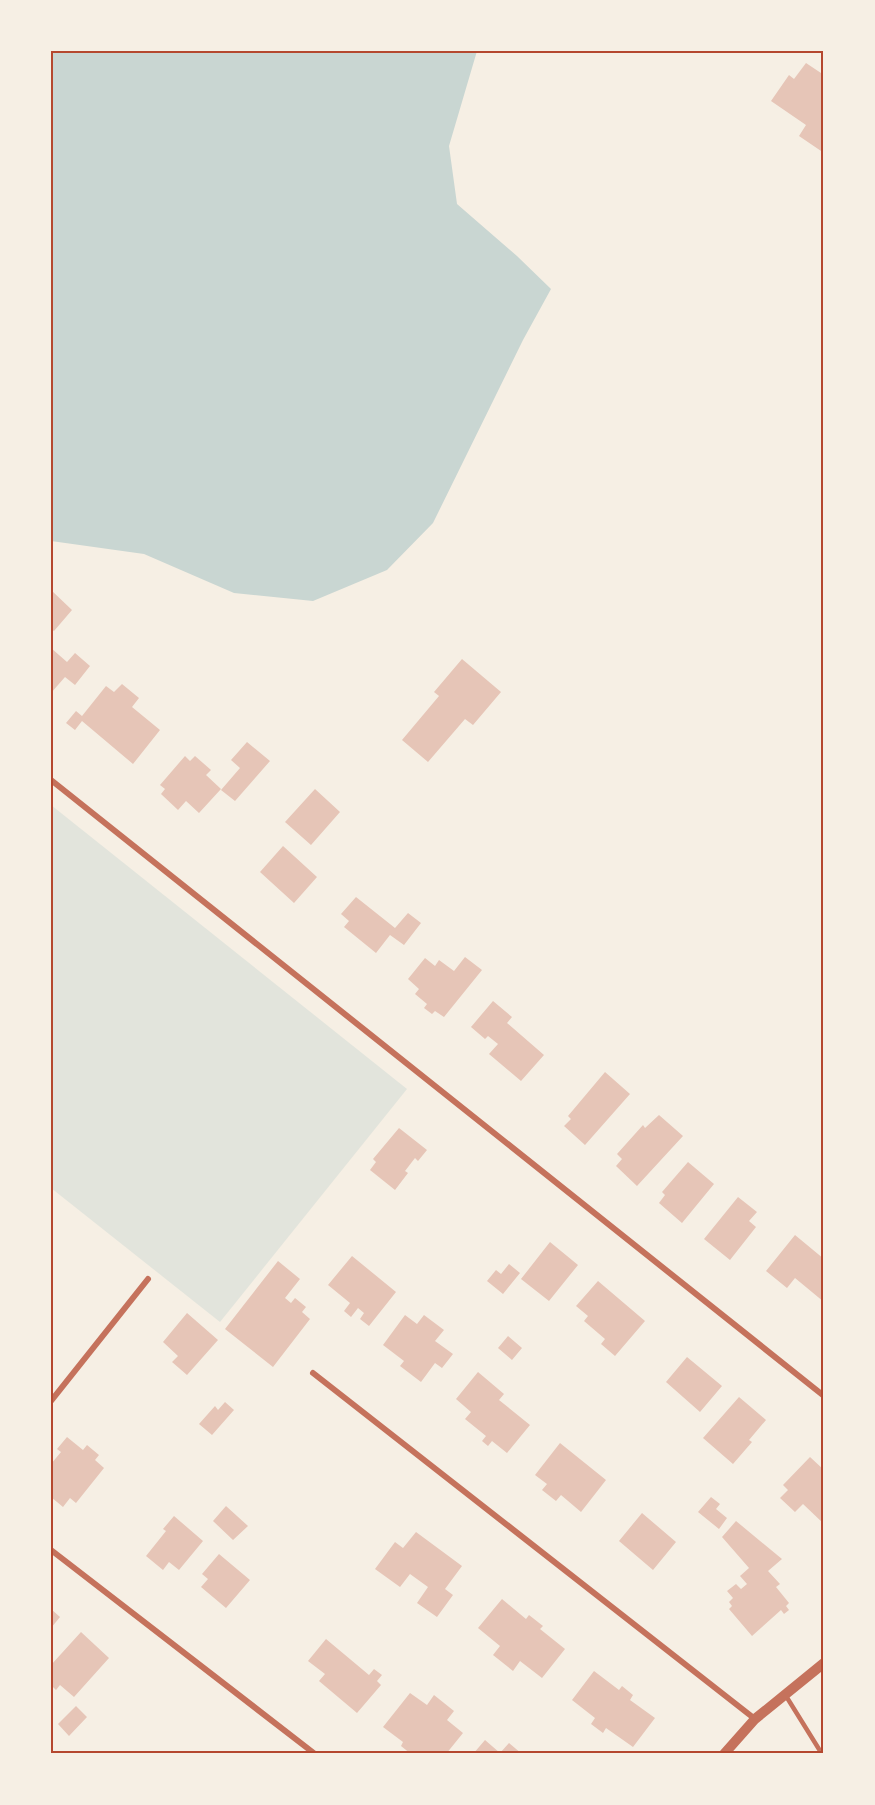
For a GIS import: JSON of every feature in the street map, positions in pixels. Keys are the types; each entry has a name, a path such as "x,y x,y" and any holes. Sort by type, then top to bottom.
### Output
{"street":[{"path":"51,780 824,1396"},
{"path":"51,1401 148,1279"},
{"path":"314,1373 755,1719"},
{"path":"51,1550 315,1754"},
{"path":"724,1754 755,1719 824,1663"}],"lane":[{"path":"784,1694 822,1754"}],"shaded area":[{"path":"51,51 477,51 449,146 457,204 551,289 523,340 433,523 387,570 313,601 234,593 144,554 51,541"},
{"path":"51,805 407,1089 220,1322 51,1188"}],"building":[{"path":"806,63 824,75 824,153 799,136 806,125 771,101 789,75 794,79"},
{"path":"51,590 72,610 54,631 51,629"},
{"path":"51,648 67,662 75,653 90,666 75,685 65,677 51,693"},
{"path":"462,659 501,692 473,725 465,719 428,762 402,740 439,696 434,692"},
{"path":"122,684 139,698 132,707 160,730 133,764 82,721 75,730 66,723 76,711 82,716 106,686 114,692"},
{"path":"247,742 270,761 235,801 221,790 240,768 231,760"},
{"path":"185,756 190,761 195,756 211,770 206,775 221,789 199,813 186,801 178,810 161,794 165,789 160,785"},
{"path":"315,789 340,812 311,845 285,822"},
{"path":"283,846 317,877 294,903 260,872"},
{"path":"356,897 395,928 408,913 421,923 404,945 390,935 376,953 344,927 349,921 341,914"},
{"path":"465,957 482,970 444,1017 435,1011 432,1014 424,1008 427,1004 415,994 419,989 408,979 425,958 435,966 439,960 454,971"},
{"path":"493,1001 512,1017 507,1023 544,1055 521,1081 489,1054 498,1044 488,1036 485,1039 471,1027"},
{"path":"605,1072 630,1094 585,1145 564,1126 571,1119 568,1116"},
{"path":"659,1115 683,1136 637,1186 616,1166 622,1159 617,1154 643,1125 645,1128"},
{"path":"399,1128 427,1150 418,1161 415,1158 405,1171 408,1173 395,1190 370,1170 376,1162 373,1159"},
{"path":"688,1162 714,1184 682,1223 659,1203 665,1195 662,1192"},
{"path":"738,1197 757,1212 749,1221 756,1227 730,1260 704,1239"},
{"path":"795,1235 824,1259 824,1302 795,1278 787,1288 766,1271"},
{"path":"550,1242 578,1265 549,1301 521,1279"},
{"path":"352,1256 396,1292 369,1326 360,1319 364,1313 358,1308 351,1317 344,1311 350,1303 328,1285"},
{"path":"278,1261 300,1279 285,1298 291,1303 295,1298 306,1307 302,1312 310,1319 273,1367 225,1329"},
{"path":"509,1264 520,1273 503,1294 487,1281 496,1270 501,1274"},
{"path":"598,1281 645,1321 615,1356 601,1344 605,1339 584,1321 588,1316 576,1306"},
{"path":"187,1313 218,1340 187,1375 172,1362 178,1356 163,1342"},
{"path":"405,1315 417,1324 424,1315 444,1330 435,1341 453,1354 442,1368 435,1363 421,1382 400,1366 404,1361 383,1345"},
{"path":"508,1336 522,1348 512,1360 498,1348"},
{"path":"687,1357 722,1386 700,1412 666,1382"},
{"path":"478,1372 504,1394 499,1400 530,1425 507,1453 492,1441 488,1446 482,1441 486,1436 465,1419 471,1412 456,1399"},
{"path":"739,1397 766,1420 749,1440 752,1442 733,1464 703,1438"},
{"path":"225,1402 234,1410 212,1435 199,1424 215,1406 218,1410"},
{"path":"67,1437 83,1450 87,1445 99,1455 95,1460 104,1468 76,1503 70,1498 63,1507 51,1497 51,1464 61,1452 57,1449"},
{"path":"560,1443 606,1480 581,1512 561,1495 556,1501 542,1490 547,1484 535,1475"},
{"path":"810,1457 824,1470 824,1524 803,1504 795,1512 780,1498 788,1490 783,1485"},
{"path":"711,1497 720,1504 716,1509 727,1518 719,1529 698,1512"},
{"path":"226,1506 248,1526 233,1540 213,1521"},
{"path":"642,1513 676,1542 653,1570 619,1541"},
{"path":"174,1516 203,1541 179,1570 169,1562 163,1570 146,1556 166,1531 163,1529"},
{"path":"736,1521 782,1559 768,1571 780,1584 776,1587 789,1603 786,1606 789,1610 784,1614 781,1610 752,1636 729,1609 732,1606 729,1602 733,1598 727,1591 736,1584 741,1589 747,1584 740,1576 749,1568 722,1537"},
{"path":"416,1532 462,1566 445,1589 453,1595 437,1617 417,1603 428,1587 410,1574 400,1587 375,1569 395,1542 403,1548"},
{"path":"219,1554 250,1580 226,1608 201,1587 208,1579 202,1574"},
{"path":"502,1599 526,1619 529,1615 543,1626 540,1629 565,1649 542,1678 520,1661 513,1671 493,1655 500,1646 478,1628"},
{"path":"51,1609 60,1617 51,1628"},
{"path":"81,1632 109,1658 74,1697 60,1685 56,1690 51,1685 51,1665"},
{"path":"326,1639 369,1675 374,1669 382,1675 377,1681 381,1685 357,1713 319,1681 325,1674 308,1661"},
{"path":"594,1671 619,1690 622,1686 633,1695 630,1700 655,1718 633,1747 606,1728 603,1733 591,1724 595,1718 572,1700"},
{"path":"410,1693 427,1705 434,1695 454,1711 447,1720 463,1733 446,1754 411,1754 401,1746 403,1742 383,1727"},
{"path":"76,1706 87,1717 69,1736 58,1724"},
{"path":"485,1740 500,1753 509,1743 522,1754 473,1754"}]}
